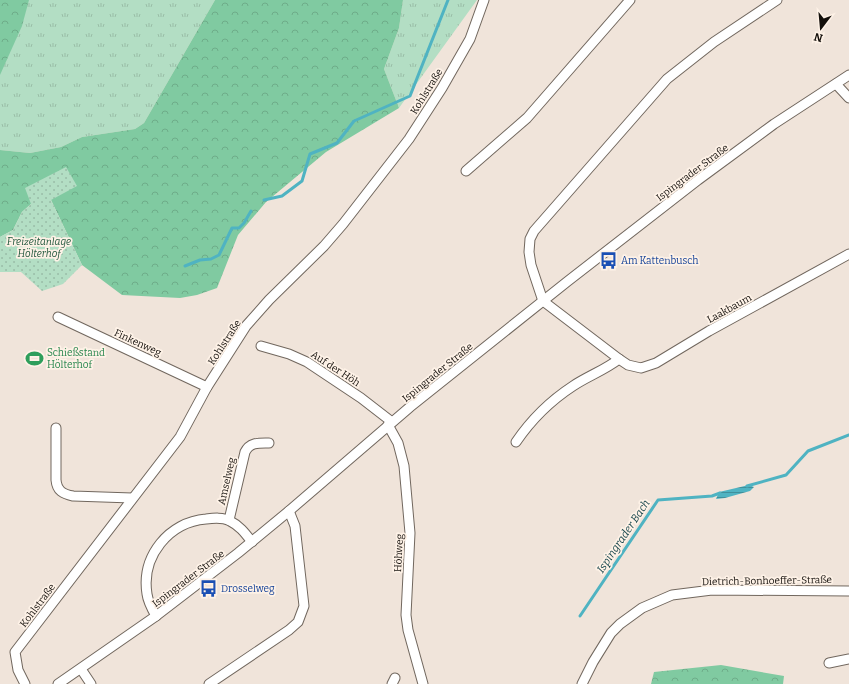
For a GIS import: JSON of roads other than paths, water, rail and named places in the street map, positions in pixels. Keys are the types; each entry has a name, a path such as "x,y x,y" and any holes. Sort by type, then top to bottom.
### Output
{"street":[{"name":"Kohlstraße","path":"25,684 18,670 15,652 180,437 208,387 246,326 269,300 324,246 409,139 442,88 470,39 484,0"},
{"path":"466,171 527,118 630,0"},
{"path":"543,301 531,265 529,252 530,239 534,230 668,79 714,42 777,0"},
{"name":"Ispingrader Straße","path":"58,684 156,616 252,542 390,424 543,301 692,185 768,129 849,75"},
{"path":"836,84 849,98"},
{"name":"Laakbaum","path":"543,301 619,359 628,365 642,368 656,363 709,331 849,254"},
{"name":"Finkenweg","path":"58,316 208,387"},
{"name":"Auf der Höh","path":"261,346 288,354 307,362 361,398 390,424"},
{"path":"516,442 527,426 552,402 574,385 604,370 619,359"},
{"name":"Höhweg","path":"390,424 398,443 404,466 410,533 406,615 408,630 423,684"},
{"path":"56,428 56,486 60,491 65,495 72,496 132,498"},
{"name":"Amselweg","path":"229,520 247,448 253,443 269,443"},
{"path":"209,684 289,630 298,622 304,606 295,526 289,511"},
{"name":"Amselweg","path":"156,616 150,604 146,589 150,564 155,551 161,542 174,530 198,520 220,518 229,520 241,528 252,542"},
{"name":"Dietrich-Bonhoeffer-Straße","path":"582,684 593,662 611,633 620,624 642,608 672,595 712,590 849,591"},
{"path":"829,663 849,659"},
{"path":"81,669 91,684"}],"water":[{"path":"749,485 754,487 750,491 716,499 719,492"}],"waterway":[{"path":"264,200 282,196 302,181 310,154 337,143 354,121 410,96 448,0"},
{"path":"185,266 200,260 211,259 219,255 232,228 239,228 244,223 251,211"},
{"name":"Ispingrader Bach","path":"747,486 786,475 808,451 849,435"},
{"name":"Ispingrader Bach","path":"580,616 658,500 712,496 720,493"}],"place":[{"name":"Am Kattenbusch","path":"608,260"},
{"name":"Schießstand Hölterhof","path":"34,358"},
{"name":"Drosselweg","path":"208,588"}],"park label":[{"name":"Freizeitanlage Hölterhof","path":"39,246"}]}
